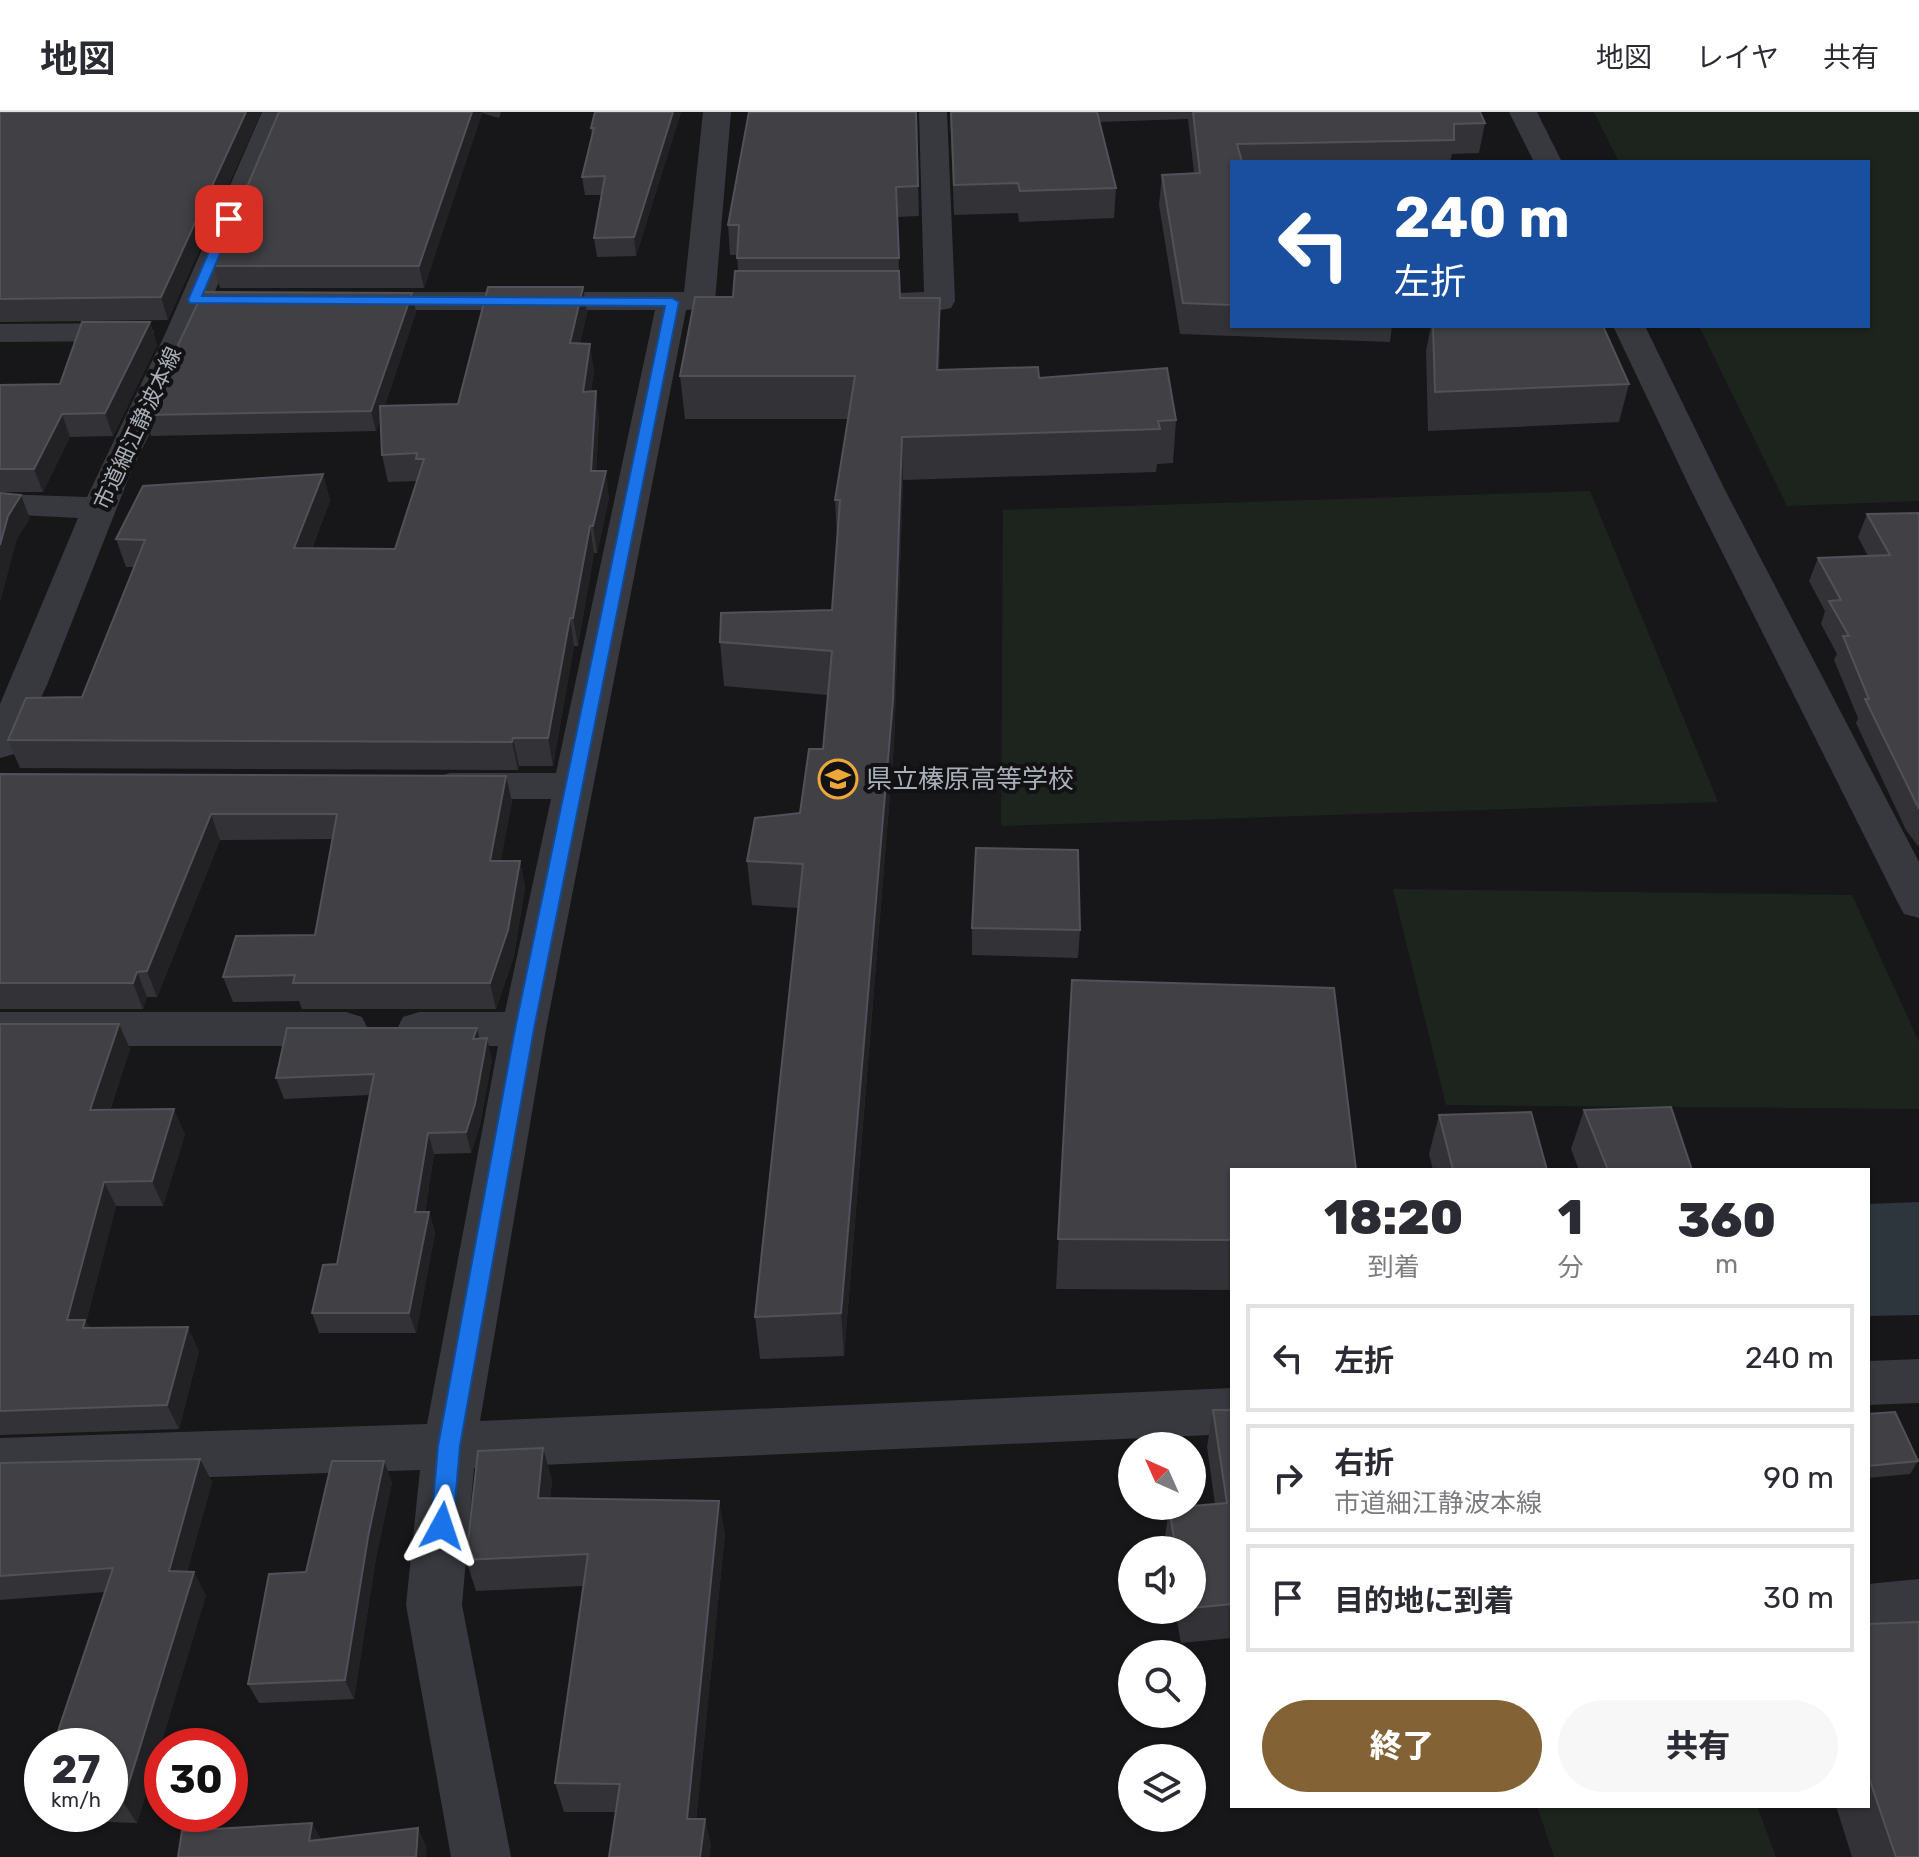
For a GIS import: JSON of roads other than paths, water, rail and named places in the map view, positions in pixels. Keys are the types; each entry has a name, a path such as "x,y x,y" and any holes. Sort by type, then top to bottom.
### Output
{"street":[{"name":"市道細江静波本線","path":"0,745 28,685 99,508 182,332 210,300 276,112"},
{"path":"481,1857 434,1605 449,1446 524,1029 575,786 685,302 717,112"},
{"path":"849,301 940,301 933,112"},
{"path":"1523,112 1547,160"},
{"path":"322,300 728,301"},
{"path":"1630,328 1708,490 1919,903"},
{"path":"0,333 182,332"},
{"path":"0,504 99,508"},
{"path":"415,786 575,786"},
{"path":"0,1029 524,1029"},
{"path":"1870,1383 1919,1381"},
{"path":"0,1461 449,1446 1230,1411"},
{"path":"1870,1610 1919,1605"}],"place":[{"name":"県立榛原高等学校","path":"838,779"}]}
